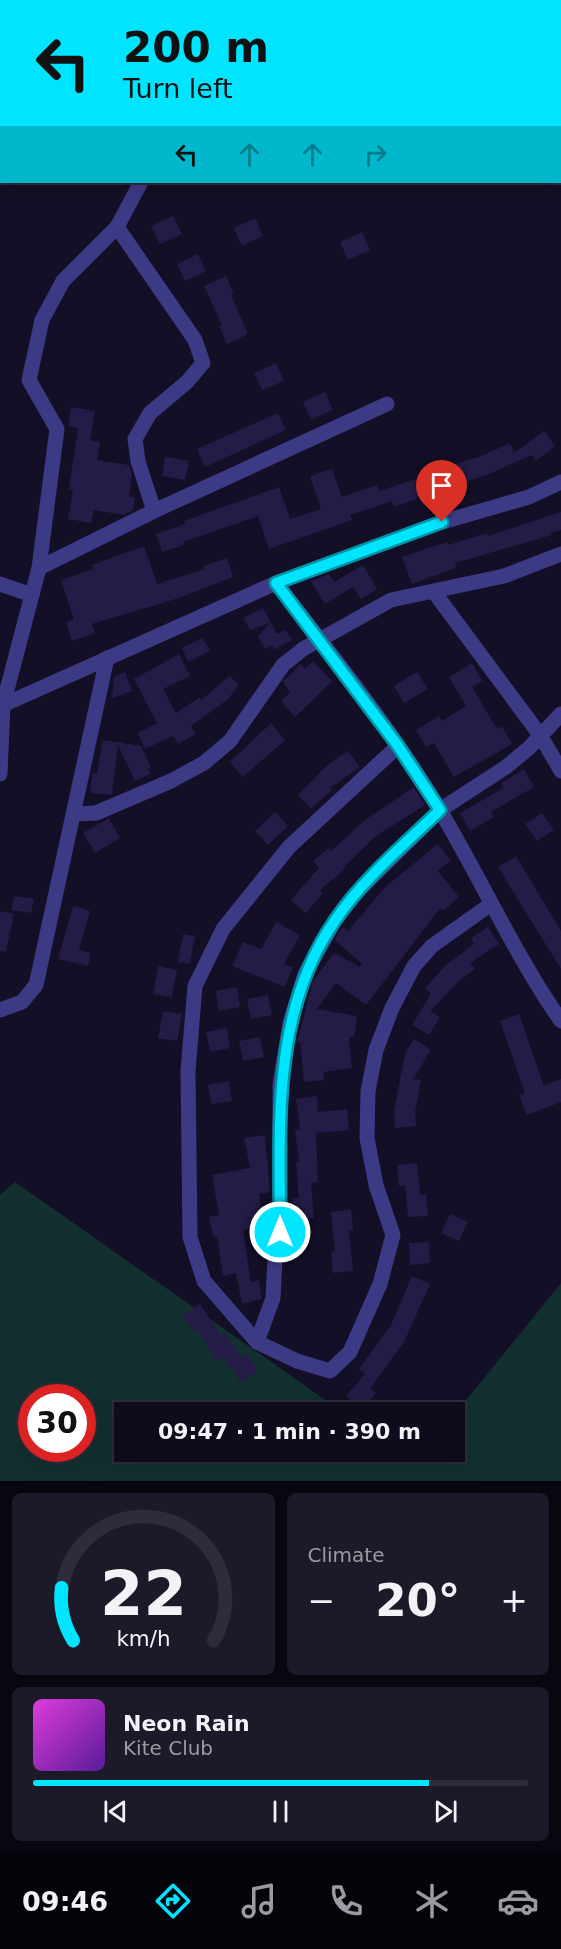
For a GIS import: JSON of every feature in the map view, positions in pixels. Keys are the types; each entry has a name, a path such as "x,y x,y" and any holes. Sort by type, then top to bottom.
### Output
{"street":[{"path":"0,774 3,705 39,568 57,429 29,380 40,330 63,280 117,227 140,183"},
{"path":"117,227 195,340 202,363 187,382 150,413 135,439 138,461 154,511"},
{"path":"39,568 154,511 387,404"},
{"path":"3,705 276,583 442,522 529,497 561,482"},
{"path":"74,814 96,813 171,781 204,763 230,741 283,666 303,649 321,642 392,600 504,576 561,554"},
{"path":"276,583 398,746 440,810 491,904 561,1021"},
{"path":"0,584 32,595"},
{"path":"434,592 540,735 561,771"},
{"path":"0,1010 22,1002 36,986 106,658"},
{"path":"257,1342 273,1298 275,1259 280,1232 280,1084 290,1023 305,975 335,920 357,892 440,810 506,767 561,714"},
{"path":"398,746 289,847 223,929 195,986 188,1071 190,1236 204,1281 257,1342 297,1361 330,1371 350,1352 380,1284 393,1235 376,1185 367,1138 368,1091 376,1050 392,1008 414,966 432,946 491,904"}],"green space":[{"path":"15,1182 328,1402 114,1402 114,1462 465,1462 465,1402 561,1283 561,1481 0,1481 0,1195"}],"building":[{"path":"173,216 182,234 160,244 151,226"},
{"path":"255,218 263,236 242,246 234,228"},
{"path":"362,232 370,250 348,260 340,242"},
{"path":"198,254 206,271 185,281 177,264"},
{"path":"226,276 234,294 231,295 248,334 227,344 219,326 222,325 204,286"},
{"path":"276,363 284,381 262,390 254,373"},
{"path":"325,392 333,410 311,420 303,402"},
{"path":"71,407 95,411 90,440 100,442 97,460 129,465 132,475 129,496 135,498 133,510 124,515 94,510 91,523 68,519 73,490 69,489 78,428 68,426"},
{"path":"278,413 286,430 205,467 197,449"},
{"path":"544,431 555,446 536,461 532,455 489,474 416,497 417,499 394,507 392,501 350,515 352,520 269,549 258,516 183,542 184,545 162,552 156,534 185,524 184,521 279,487 290,519 321,509 310,476 332,469 342,497 377,485 379,491 422,477 421,474 479,457 510,443 514,453"},
{"path":"165,457 189,461 185,480 162,476"},
{"path":"561,512 561,530 551,533 552,535 455,563 456,568 412,584 402,557 447,542 448,545 487,533 488,536"},
{"path":"144,546 157,584 205,569 204,566 227,558 233,577 179,598 92,624 95,633 72,641 66,622 74,620 61,580 94,569 92,565"},
{"path":"363,565 377,589 361,599 353,587 325,604 311,581 329,574 334,582"},
{"path":"263,608 277,634 286,630 292,640 274,650 272,645 265,649 258,636 270,623 250,630 243,618"},
{"path":"203,638 210,651 188,662 182,648"},
{"path":"179,654 190,676 163,689 176,713 200,697 201,700 230,676 239,685 227,700 191,726 196,734 178,744 173,736 145,749 138,733 157,723 134,679"},
{"path":"313,661 332,681 295,717 281,701 290,693 283,681 301,664 305,669"},
{"path":"472,663 482,681 472,687 497,729 502,726 512,744 454,777 434,743 426,747 416,730 439,716 442,721 466,706 449,677"},
{"path":"125,672 132,691 112,698 114,677"},
{"path":"417,672 428,689 404,703 394,686"},
{"path":"271,723 285,740 243,777 230,762"},
{"path":"103,740 141,746 151,767 148,769 150,774 135,781 118,745 112,795 90,793 92,773 97,774"},
{"path":"348,751 360,767 330,788 332,790 311,809 298,795 326,766"},
{"path":"524,769 534,787 491,812 494,817 470,831 460,813 503,788 501,783"},
{"path":"414,787 425,805 376,836 344,867 345,869 320,890 323,893 306,913 291,900 319,868 313,861 329,848 331,851 365,820"},
{"path":"275,812 288,826 268,845 255,831"},
{"path":"542,813 554,830 537,841 525,824"},
{"path":"109,818 120,838 95,853 83,833"},
{"path":"438,844 451,860 438,871 459,897 443,911 440,908 366,1005 336,983 317,1009 357,1016 354,1037 349,1037 352,1068 323,1072 324,1080 304,1082 300,1042 297,1042 313,981 334,953 360,967 362,964 335,940 338,934 343,927 348,931 385,887"},
{"path":"516,856 561,931 561,969 498,867"},
{"path":"14,896 34,899 31,913 11,910"},
{"path":"73,906 90,911 79,950 91,953 88,966 58,959"},
{"path":"0,911 14,914 6,952 0,951"},
{"path":"276,922 300,935 284,964 293,967 285,987 232,966 243,942 261,949"},
{"path":"488,927 499,944 470,963 475,969 461,979 430,1011 440,1017 429,1035 412,1025 431,994 425,988 446,965 474,944 471,938"},
{"path":"183,934 195,936 190,964 178,962"},
{"path":"158,966 177,970 172,997 153,994"},
{"path":"237,987 240,1007 219,1011 216,991"},
{"path":"268,995 272,1015 251,1019 247,999"},
{"path":"163,1011 182,1014 177,1041 158,1038"},
{"path":"519,1014 544,1086 561,1079 561,1102 527,1115 519,1095 525,1093 500,1021"},
{"path":"227,1028 230,1048 210,1052 206,1032"},
{"path":"260,1037 264,1057 243,1061 239,1041"},
{"path":"414,1039 431,1050 413,1079 421,1080 415,1112 416,1126 395,1128 394,1112 405,1053"},
{"path":"229,1081 232,1101 211,1104 208,1085"},
{"path":"317,1096 318,1112 347,1109 349,1130 316,1133 318,1182 311,1183 314,1218 294,1220 292,1198 299,1198 296,1163 299,1162 295,1130 300,1130 296,1099"},
{"path":"265,1135 270,1192 259,1194 264,1226 243,1230 251,1282 259,1280 262,1299 242,1304 236,1273 223,1276 217,1236 213,1237 209,1217 219,1215 212,1175 250,1168 244,1138"},
{"path":"417,1163 420,1195 426,1194 428,1216 408,1217 405,1185 399,1186 397,1165"},
{"path":"351,1209 353,1230 349,1231 353,1271 333,1273 331,1252 335,1251 331,1212"},
{"path":"450,1214 468,1222 459,1241 441,1233"},
{"path":"429,1242 430,1263 410,1265 409,1243"},
{"path":"412,1276 430,1284 404,1342 370,1388 376,1393 368,1402 353,1402 346,1396 365,1374 359,1369 391,1325"},
{"path":"200,1304 221,1336 225,1333 241,1358 247,1354 258,1371 241,1383 224,1358 218,1362 197,1330 194,1332 182,1315"}],"route":[{"path":"280,1232 280,1084 290,1023 305,975 335,920 357,892 440,810 398,746 276,583 442,522"}]}
